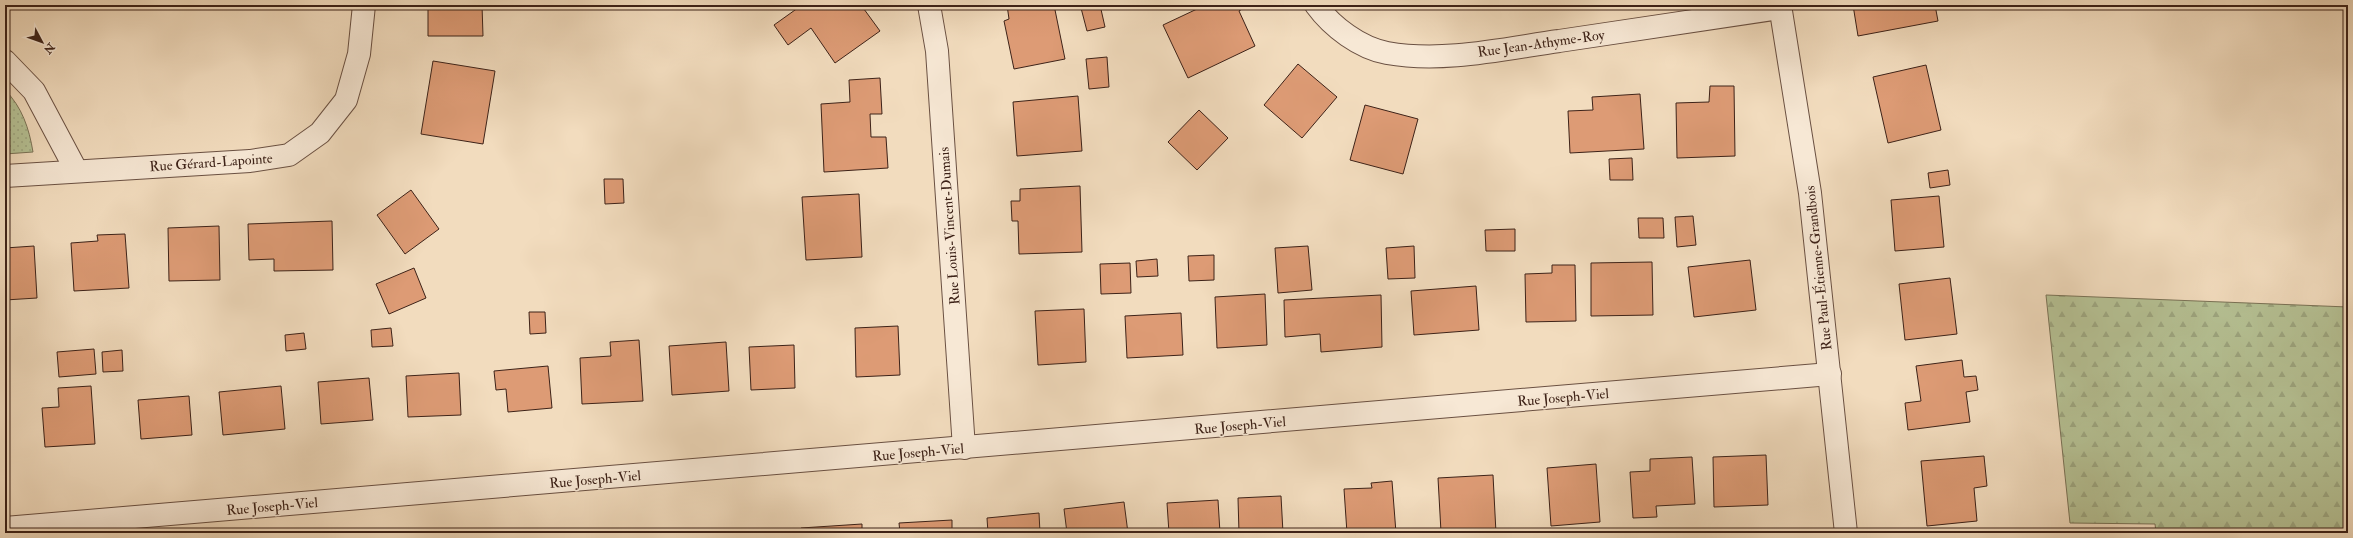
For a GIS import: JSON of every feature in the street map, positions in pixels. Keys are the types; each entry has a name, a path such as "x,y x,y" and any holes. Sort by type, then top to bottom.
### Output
{"street":[{"name":"Rue Gérard-Lapointe","path":"5,176 76,170 250,161 289,155 320,133 346,100 359,54 364,5"},
{"name":"Rue Louis-Vincent-Dumais","path":"928,5 937,51 964,448"},
{"name":"Rue Jean-Athyme-Roy","path":"1316,5 1324,15 1356,41 1386,53 1425,57 1490,52 1780,7"},
{"name":"Rue Paul-Étienne-Grandbois","path":"1780,7 1810,194 1846,533"},
{"path":"5,61 34,91 76,170"},
{"name":"Rue Joseph-Viel","path":"5,528 1830,374"}],"green space":[{"path":"5,90 16,103 24,118 33,152 5,154"},
{"path":"2046,295 2348,307 2348,533 2156,533 2155,524 2070,523"}],"building":[{"path":"428,5 482,5 483,36 428,36"},
{"path":"802,5 861,5 880,31 835,63 811,28 788,45 774,25"},
{"path":"1007,5 1054,5 1065,59 1014,69 1004,21 1009,19"},
{"path":"1100,5 1105,27 1087,31 1081,8"},
{"path":"1195,5 1240,5 1242,9 1239,11 1255,46 1188,78 1163,25 1197,9"},
{"path":"1853,5 1935,5 1938,21 1858,36"},
{"path":"1107,57 1109,87 1089,89 1086,59"},
{"path":"433,61 495,71 483,144 421,134"},
{"path":"1298,64 1337,97 1302,138 1264,105"},
{"path":"1926,65 1941,130 1888,143 1873,77"},
{"path":"880,78 882,114 870,114 871,137 886,137 888,168 824,172 821,104 850,102 849,80"},
{"path":"1710,86 1734,86 1735,156 1677,158 1676,103 1709,102"},
{"path":"1640,94 1644,149 1570,153 1568,111 1593,110 1592,97"},
{"path":"1078,96 1082,151 1017,156 1013,102"},
{"path":"1365,105 1418,119 1403,174 1350,160"},
{"path":"1199,110 1228,138 1197,170 1168,142"},
{"path":"1632,158 1633,180 1610,180 1609,159"},
{"path":"1948,170 1950,185 1930,188 1928,173"},
{"path":"604,179 623,179 624,203 605,204"},
{"path":"1080,186 1082,252 1019,254 1018,221 1012,221 1011,201 1020,201 1020,189"},
{"path":"411,190 439,229 405,254 377,215"},
{"path":"859,194 862,257 806,260 802,197"},
{"path":"1939,196 1944,247 1895,251 1891,200"},
{"path":"1693,216 1696,245 1677,247 1675,217"},
{"path":"1638,218 1663,218 1664,238 1639,238"},
{"path":"332,221 333,270 274,271 274,259 249,260 248,224"},
{"path":"219,226 220,280 169,281 168,228"},
{"path":"1515,229 1515,251 1486,251 1485,230"},
{"path":"125,234 129,288 74,291 71,243 98,241 97,235"},
{"path":"34,246 37,298 5,300 5,248"},
{"path":"1308,246 1312,290 1278,293 1275,248"},
{"path":"1414,246 1415,278 1388,279 1386,248"},
{"path":"1214,255 1214,280 1189,281 1188,256"},
{"path":"1157,259 1158,276 1137,277 1136,261"},
{"path":"1750,260 1756,310 1694,317 1688,267"},
{"path":"1652,262 1653,315 1591,316 1591,263"},
{"path":"1130,263 1131,293 1101,294 1100,264"},
{"path":"1552,265 1575,265 1576,321 1526,322 1525,274 1552,273"},
{"path":"414,268 426,298 389,314 376,284"},
{"path":"1950,278 1957,334 1905,340 1899,284"},
{"path":"1476,286 1479,330 1414,335 1411,291"},
{"path":"1265,294 1267,345 1217,348 1215,297"},
{"path":"1381,295 1382,347 1321,352 1320,334 1285,337 1284,300"},
{"path":"1084,309 1086,362 1038,365 1035,311"},
{"path":"529,312 545,312 546,333 530,334"},
{"path":"1181,313 1183,355 1127,358 1125,316"},
{"path":"898,326 900,375 856,377 855,328"},
{"path":"391,328 393,346 372,347 371,330"},
{"path":"304,333 306,349 286,351 285,335"},
{"path":"639,340 643,401 582,404 580,358 611,356 610,342"},
{"path":"726,342 729,391 672,395 669,346"},
{"path":"794,345 795,388 751,390 749,347"},
{"path":"94,349 96,374 59,377 57,352"},
{"path":"122,350 123,371 103,372 102,352"},
{"path":"1962,360 1964,377 1976,376 1978,390 1966,392 1970,422 1908,430 1905,403 1921,401 1916,366"},
{"path":"548,366 552,408 508,412 506,389 496,390 494,371"},
{"path":"459,373 461,415 408,417 406,376"},
{"path":"369,378 373,420 321,424 318,382"},
{"path":"91,386 95,444 45,447 42,408 59,407 58,388"},
{"path":"281,386 285,429 223,435 219,392"},
{"path":"189,396 192,435 141,439 138,400"},
{"path":"1766,455 1768,505 1714,507 1713,457"},
{"path":"1984,456 1987,486 1974,488 1977,521 1927,526 1921,461"},
{"path":"1692,457 1695,504 1656,506 1657,517 1633,518 1630,472 1650,471 1650,459"},
{"path":"1596,464 1600,522 1551,526 1547,468"},
{"path":"1493,475 1496,533 1468,533 1468,530 1441,532 1438,478"},
{"path":"1392,481 1396,533 1347,533 1344,489 1372,488 1371,483"},
{"path":"1281,496 1283,533 1239,533 1238,498"},
{"path":"1218,500 1220,533 1169,533 1167,503"},
{"path":"1124,502 1128,533 1067,533 1064,509"},
{"path":"1039,513 1040,533 988,533 987,518"},
{"path":"952,520 952,533 900,533 899,523"},
{"path":"862,524 862,533 802,533 801,528"}]}
